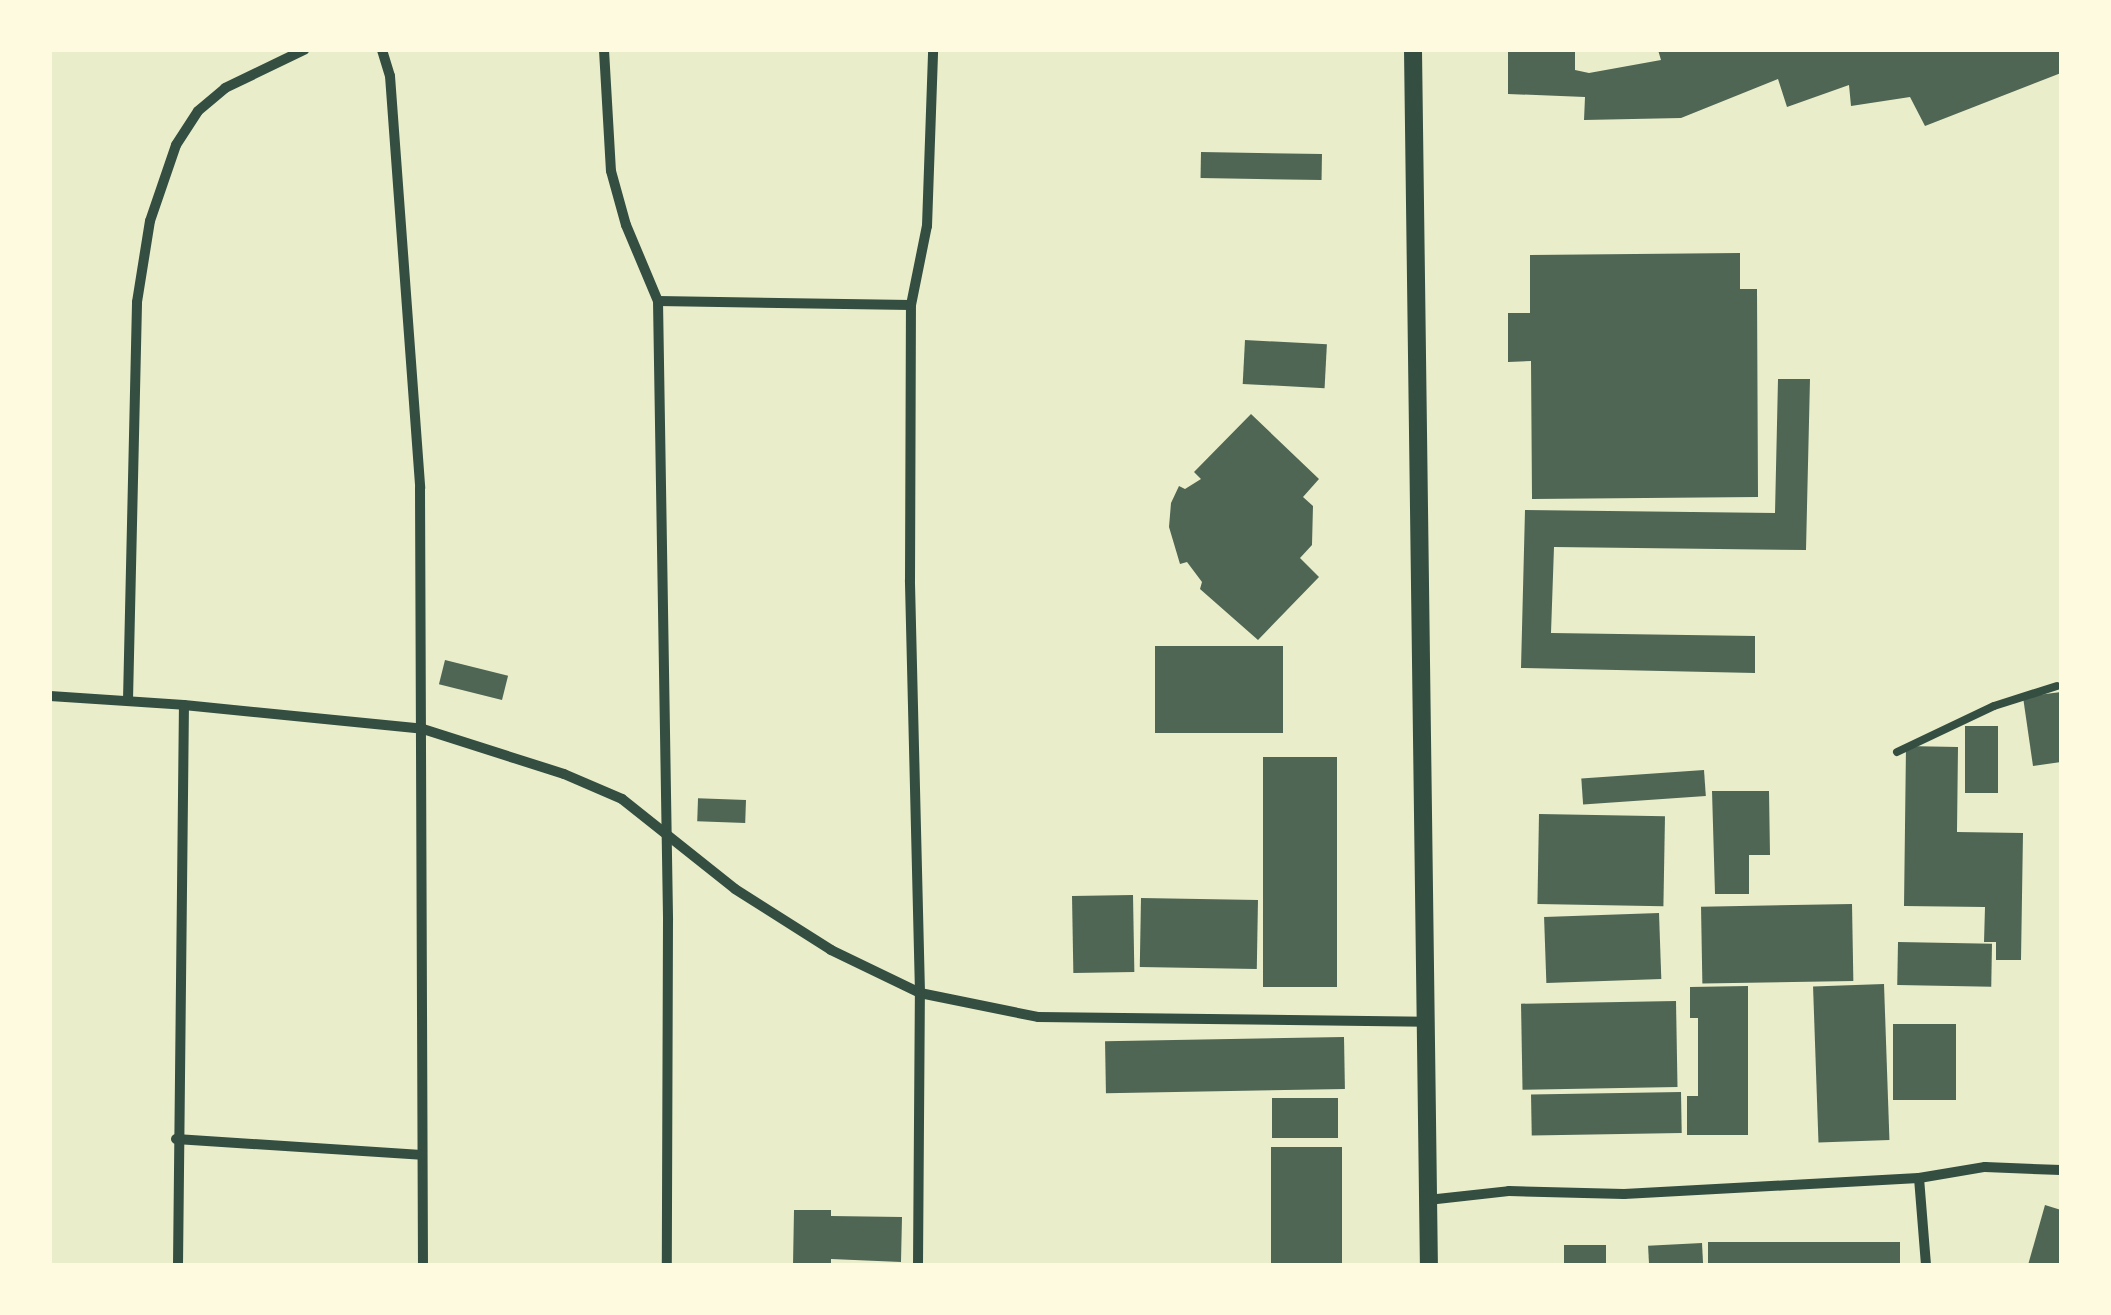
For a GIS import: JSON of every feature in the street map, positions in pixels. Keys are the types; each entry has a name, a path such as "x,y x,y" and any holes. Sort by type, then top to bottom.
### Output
{"street":[{"path":"128,700 137,302 150,221 176,144 198,111 225,88 304,50"},
{"path":"382,50 390,76 399,236 414,376 424,729 423,1265"},
{"path":"604,50 611,171 626,225 658,301 668,920 667,1265"},
{"path":"918,1265 920,993 910,580 910,305 927,226 933,50"},
{"path":"1412,50 1429,1265"},
{"path":"658,301 910,305"},
{"path":"50,696 184,704 424,729 564,774 622,799 751,899 831,950 920,993 1038,1016 1071,1018 1425,1022"},
{"path":"178,1265 176,1139 184,704"},
{"path":"176,1139 421,1154"},
{"path":"1428,1200 1509,1192 1624,1194 1920,1178 1985,1166 2061,1170"},
{"path":"1920,1178 1926,1265"}],"lane":[{"path":"1897,752 1994,706 2057,686"}],"building":[{"path":"1508,50 1575,50 1575,70 1589,73 1661,60 1658,50 2061,50 2061,73 1925,126 1910,97 1851,106 1849,85 1787,107 1778,79 1681,118 1584,120 1585,97 1508,94"},
{"path":"1201,152 1322,154 1322,180 1201,178"},
{"path":"1740,253 1740,289 1757,289 1758,497 1532,499 1531,361 1508,362 1508,313 1530,313 1530,255"},
{"path":"1245,340 1327,344 1325,388 1243,384"},
{"path":"1778,379 1810,379 1806,550 1554,547 1551,633 1755,636 1755,673 1521,668 1525,510 1775,513"},
{"path":"1251,414 1319,479 1303,497 1313,506 1312,545 1300,558 1319,577 1258,640 1200,589 1202,582 1187,562 1180,564 1169,527 1171,503 1179,486 1185,489 1201,479 1194,472"},
{"path":"1155,646 1283,646 1283,733 1155,733"},
{"path":"445,660 508,676 502,700 439,684"},
{"path":"2061,692 2061,762 2033,766 2023,697"},
{"path":"1965,726 1998,726 1998,793 1965,793"},
{"path":"1906,746 1958,747 1957,832 2023,833 2021,960 1996,960 1996,942 1984,942 1985,907 1904,906"},
{"path":"1263,757 1337,757 1337,987 1263,987"},
{"path":"1704,770 1706,796 1583,805 1581,779"},
{"path":"1712,791 1769,791 1770,855 1749,855 1749,894 1715,894"},
{"path":"698,798 746,800 745,823 697,821"},
{"path":"1539,814 1665,816 1663,906 1537,904"},
{"path":"1133,895 1134,972 1073,973 1072,896"},
{"path":"1141,898 1258,900 1257,969 1140,967"},
{"path":"1852,904 1853,981 1702,984 1701,907"},
{"path":"1659,913 1661,979 1546,983 1544,917"},
{"path":"1898,942 1992,944 1991,987 1897,985"},
{"path":"1884,984 1889,1140 1818,1142 1813,986"},
{"path":"1748,986 1748,1135 1687,1135 1687,1096 1698,1096 1698,1018 1690,1018 1690,987"},
{"path":"1676,1001 1678,1087 1523,1090 1521,1004"},
{"path":"1893,1024 1956,1024 1956,1100 1893,1100"},
{"path":"1344,1037 1345,1089 1106,1093 1105,1041"},
{"path":"1681,1092 1682,1133 1532,1136 1531,1095"},
{"path":"1272,1098 1338,1098 1338,1138 1272,1138"},
{"path":"1271,1147 1342,1147 1342,1265 1271,1265"},
{"path":"2045,1205 2061,1210 2061,1265 2028,1265"},
{"path":"794,1210 831,1210 831,1216 902,1217 901,1262 831,1259 831,1265 793,1265"},
{"path":"1708,1242 1900,1242 1900,1265 1708,1265"},
{"path":"1702,1243 1703,1265 1649,1265 1648,1246"},
{"path":"1564,1245 1606,1245 1606,1265 1564,1265"}]}
